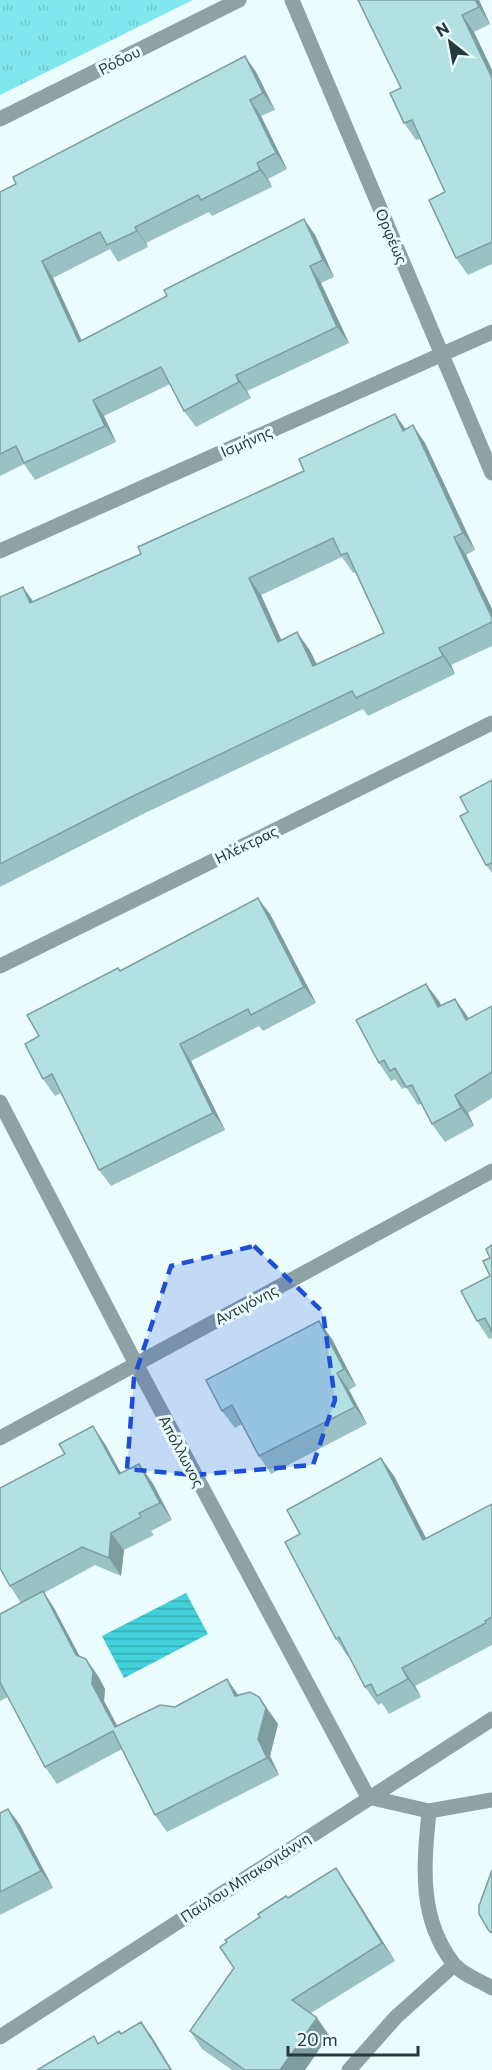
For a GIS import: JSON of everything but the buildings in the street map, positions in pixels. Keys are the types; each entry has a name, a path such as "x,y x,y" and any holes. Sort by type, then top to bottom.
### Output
{"street":[{"name":"Ρόδου","path":"0,120 238,0"},
{"name":"Ορφέως","path":"292,0 492,473"},
{"name":"Ισμήνης","path":"0,551 492,332"},
{"name":"Ηλέκτρας","path":"0,966 492,723"},
{"name":"Απόλλωνος","path":"0,1102 136,1364 368,1797"},
{"name":"Αντιγόνης","path":"0,1438 492,1171"},
{"name":"Παύλου Μπακογιάννη","path":"0,2037 368,1797 492,1719"},
{"path":"368,1797 429,1811 492,1800"},
{"path":"429,1811 423,1878 433,1927 454,1965 492,1988"},
{"path":"349,2070 396,2017 454,1965"}],"highlighted area":[{"path":"254,1246 323,1312 335,1400 313,1465 195,1475 127,1469 134,1378 171,1266"}],"green space":[{"path":"0,0 193,0 0,95"}],"shaded area":[{"path":"186,1593 208,1634 124,1678 102,1636"}]}
